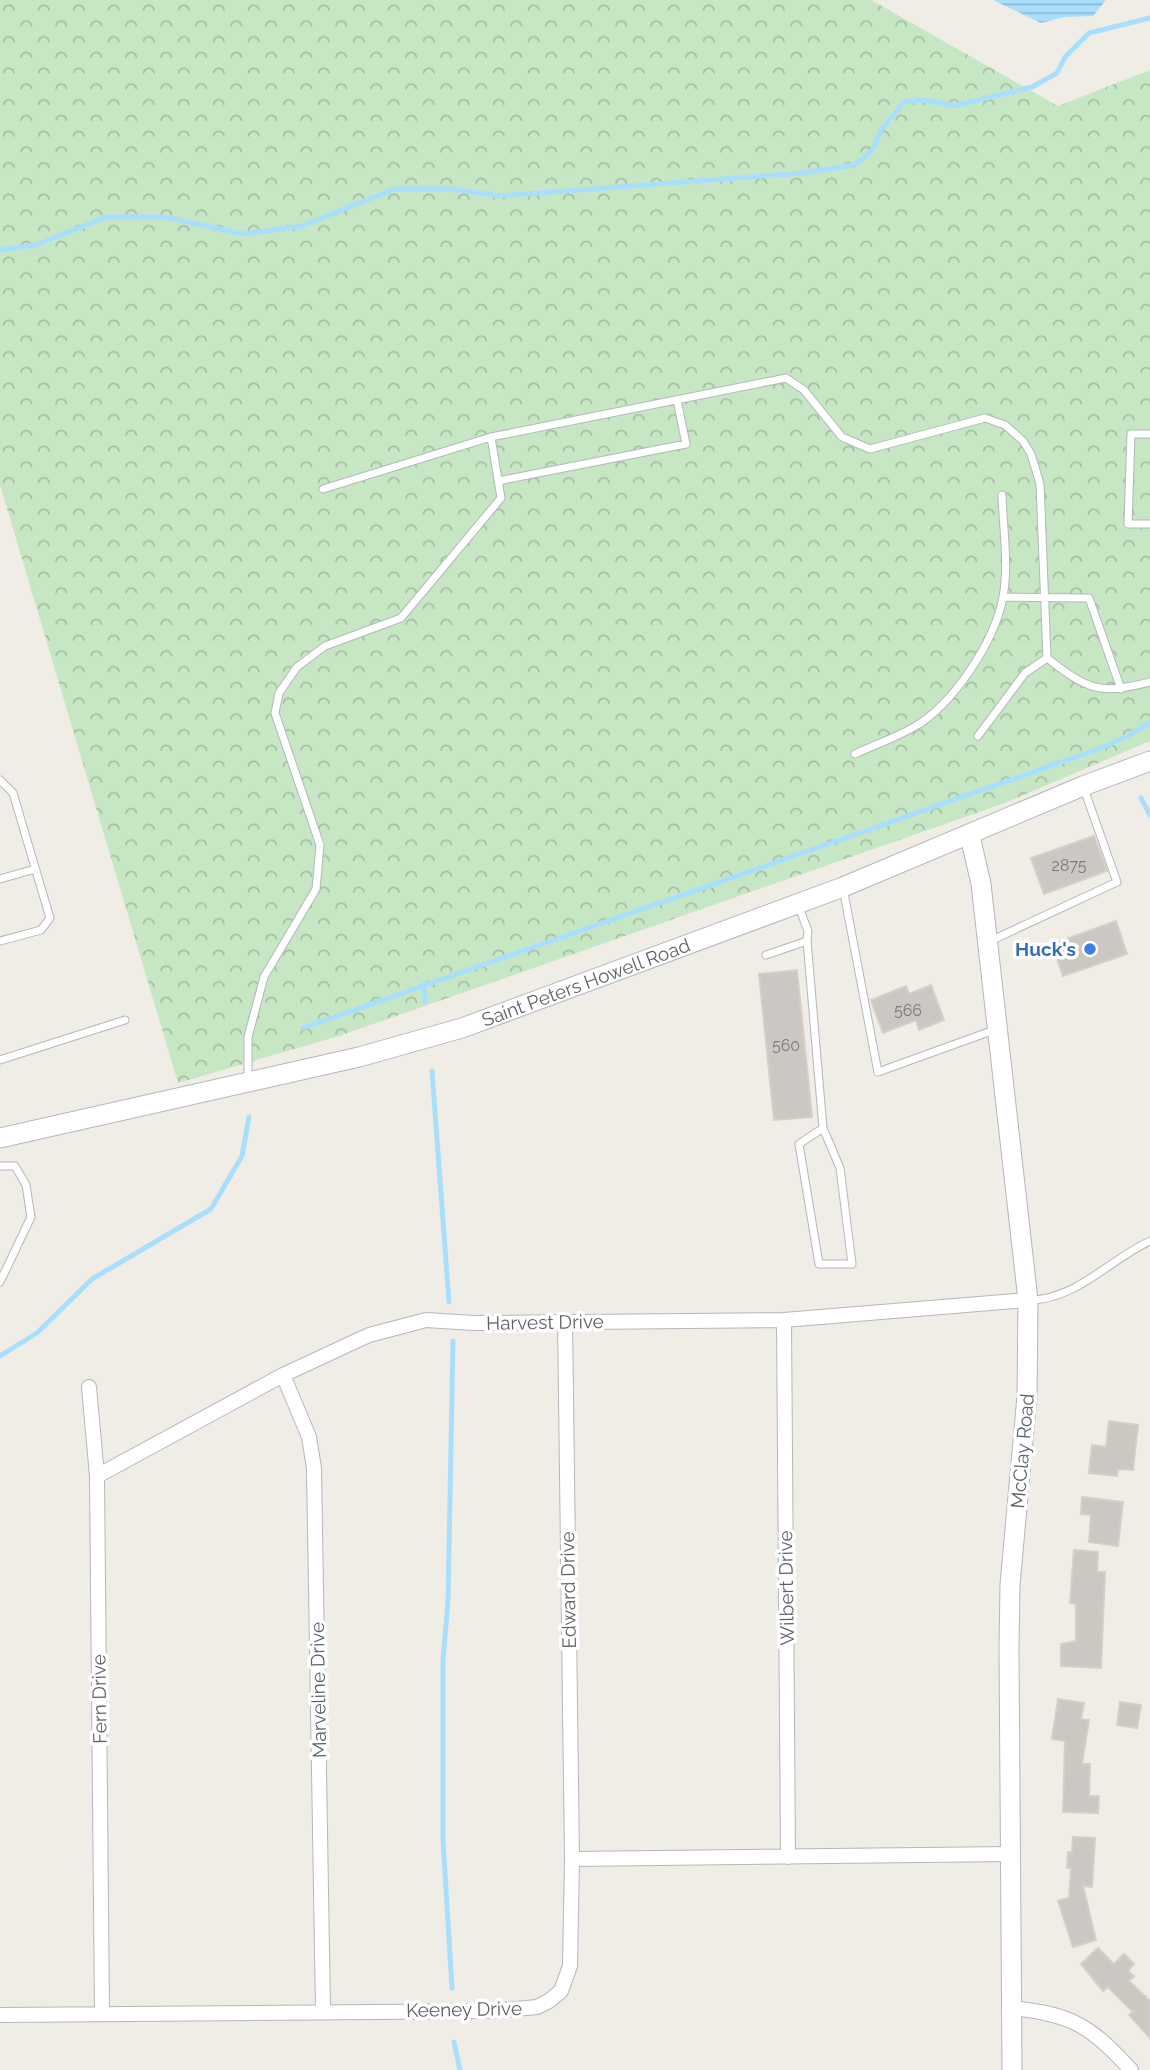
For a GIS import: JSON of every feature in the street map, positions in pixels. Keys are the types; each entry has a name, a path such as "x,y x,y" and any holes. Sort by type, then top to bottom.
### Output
{"main road":[{"name":"Saint Peters Howell Road","path":"0,1138 359,1057 461,1028 843,887 970,836 1083,786 1150,761"},
{"name":"McClay Road","path":"970,836 981,884 1028,1300 1027,1396 1010,1585 1012,2070"}],"street":[{"name":"Harvest Drive","path":"97,1476 283,1375 369,1335 426,1321 474,1323 565,1320 784,1320 1028,1300"},
{"name":"Edward Drive","path":"565,1320 572,1859"},
{"name":"Wilbert Drive","path":"784,1320 789,1857"},
{"name":"Marveline Drive","path":"283,1375 309,1437 314,1468 323,2011"},
{"name":"Fern Drive","path":"89,1387 97,1476 103,2012"},
{"path":"572,1859 1011,1854"},
{"name":"Keeney Drive","path":"0,2015 103,2012 495,2011 537,2007 561,1991 570,1966 572,1859"},
{"path":"1011,2008 1056,2013 1078,2024 1099,2038 1131,2070"}],"lane":[{"path":"323,489 491,437 786,378 804,390 842,437 870,449 985,418 1005,425 1023,441 1031,454 1040,484 1047,658 1081,684 1121,689 1150,682"},
{"path":"498,481 686,444 677,400"},
{"path":"1150,434 1131,434 1128,524 1150,524"},
{"path":"248,1082 248,1037 264,977 316,889 320,845 275,713 279,693 297,667 325,646 401,618 501,498 491,437"},
{"path":"855,754 916,726 943,702 981,653 997,620 1003,597 1002,495"},
{"path":"1003,597 1089,598 1121,689"},
{"path":"978,736 1025,673 1047,658"},
{"path":"0,780 13,793 50,918 41,930 0,941"},
{"path":"987,942 1117,881 1083,786"},
{"path":"0,879 35,869"},
{"path":"843,887 878,1072 998,1029"},
{"path":"797,903 808,931 822,1128 840,1168 852,1264 819,1264 799,1144 822,1128"},
{"path":"766,955 807,941"},
{"path":"0,1060 125,1020"},
{"path":"0,1166 15,1166 26,1185 31,1217 0,1282"},
{"path":"1028,1300 1048,1300 1073,1290 1150,1241"}],"green space":[{"path":"0,0 871,0 1058,106 1150,70 1150,741 1005,803 339,1036 178,1083 0,485"}],"water":[{"path":"993,0 1106,0 1093,16 1065,17 1041,23"}],"building":[{"name":"Huck's","path":"1094,836 1107,871 1044,894 1031,858"},
{"name":"Huck's","path":"1116,921 1127,954 1063,976 1052,944"},
{"path":"797,970 812,1117 774,1120 759,974"},
{"path":"931,985 944,1020 919,1030 916,1020 883,1033 871,1000 906,986 909,994"},
{"path":"1109,1421 1138,1425 1133,1470 1118,1469 1117,1476 1089,1473 1092,1445 1106,1447"},
{"path":"1082,1497 1123,1502 1118,1546 1089,1542 1091,1515 1081,1514"},
{"path":"1074,1550 1098,1552 1097,1572 1105,1572 1101,1668 1061,1666 1061,1644 1076,1641 1076,1604 1070,1603"},
{"path":"1058,1699 1084,1703 1081,1719 1089,1720 1082,1764 1090,1764 1089,1796 1099,1796 1098,1813 1063,1812 1065,1741 1052,1739"},
{"path":"1120,1702 1141,1705 1137,1728 1117,1725"},
{"path":"1073,1837 1095,1838 1092,1887 1083,1886 1096,1940 1073,1947 1058,1901 1069,1898 1071,1868 1067,1868 1068,1852 1072,1852"},
{"path":"1098,1948 1114,1964 1124,1954 1134,1964 1128,1971 1134,1976 1129,1981 1150,2001 1150,2038 1129,2015 1133,2012 1108,1987 1103,1991 1081,1964"}],"waterway":[{"path":"0,250 36,245 106,217 165,217 243,234 302,226 394,189 452,189 499,196 802,173 854,165 873,150 881,130 904,102 925,100 954,106 1032,87 1057,73 1065,57 1089,33 1150,18"},
{"path":"303,1028 1096,750 1128,736 1150,722"},
{"path":"1141,798 1150,815"},
{"path":"424,984 425,1002"},
{"path":"432,1071 449,1302"},
{"path":"0,1356 37,1333 92,1279 211,1209 242,1156 249,1117"},
{"path":"452,1988 443,1840 443,1660 448,1601 453,1341"},
{"path":"454,2042 460,2070"}],"place":[{"name":"Huck's","path":"1090,949"}]}
